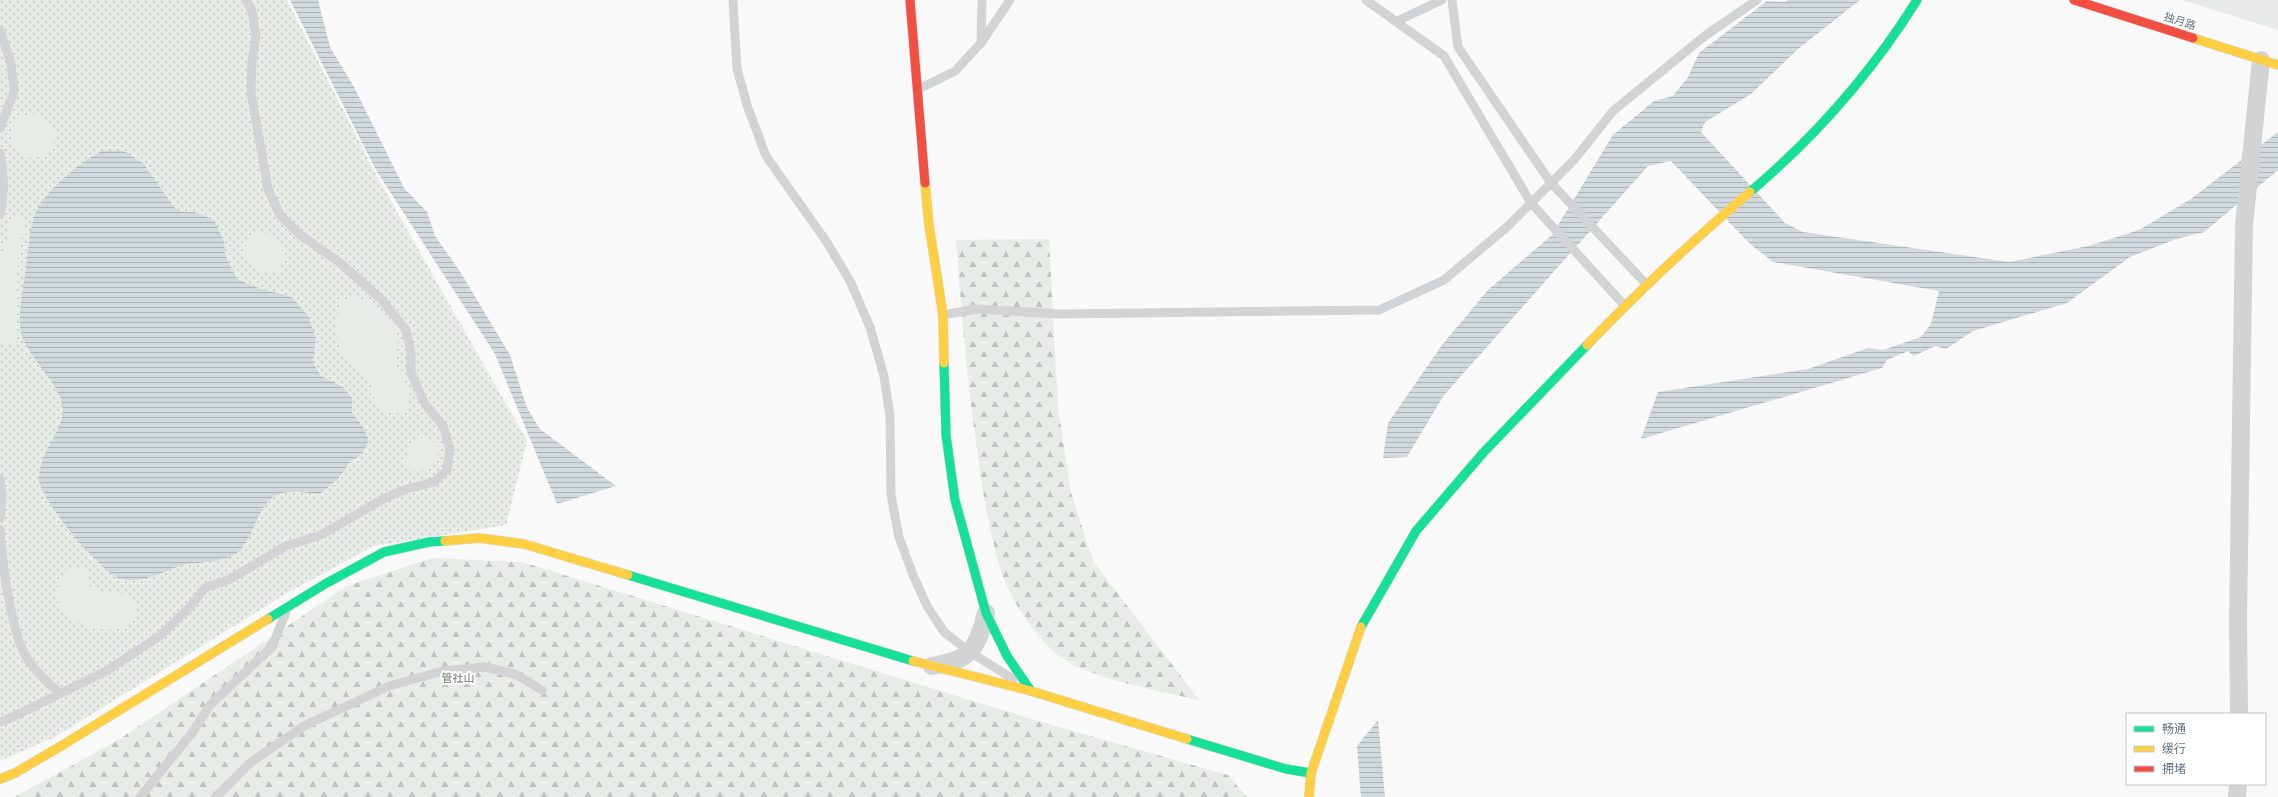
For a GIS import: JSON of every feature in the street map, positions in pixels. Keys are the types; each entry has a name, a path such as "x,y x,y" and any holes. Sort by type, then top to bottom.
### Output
{"street":[{"path":"910,0 929,225 943,316 946,435 955,500 986,613 1007,656 1031,691"},
{"path":"1308,797 1311,773 1360,628 1416,531 1483,453 1625,306 1709,227 1769,176 1836,110 1894,37 1917,0"},
{"name":"独月路","path":"2074,0 2278,65"},
{"path":"2239,713 2238,621 2244,225 2261,60"},
{"path":"0,779 15,773 55,750 325,584 384,552 429,542 479,538 524,544 931,666 1031,691 1286,769 1311,773"},
{"path":"931,666 954,663 970,652 981,634 986,613"},
{"path":"2237,797 2238,785"}],"lane":[{"path":"0,722 108,670 161,635 190,607 205,588 230,579 286,546 321,534 383,499 406,489 434,482 448,470 450,449 443,426 425,404 411,373 411,353 406,330 382,299 339,262 300,234 280,215 268,189 251,92 252,60 256,35 252,11 246,0"},
{"path":"733,0 737,69 748,108 766,156 826,241 850,281 870,327 884,376 890,416 891,495 899,537 913,575 927,606 944,632 970,652 1031,691"},
{"path":"981,43 982,0"},
{"path":"917,90 955,71 981,43 1010,0"},
{"path":"1366,0 1444,56 1531,204 1625,306"},
{"path":"1397,21 1442,0"},
{"path":"1452,0 1458,47 1551,183 1647,285"},
{"path":"943,316 976,309 1060,314 1379,310 1444,280 1507,227 1531,204 1574,160 1613,111 1706,35 1757,0"},
{"path":"0,30 11,63 14,92 0,128"},
{"path":"1444,56 1458,47"},
{"path":"0,153 5,172 4,198 0,215"},
{"path":"0,479 2,495 0,518"},
{"path":"0,529 9,595 16,627 26,656 42,679 60,693"},
{"path":"140,797 192,733 210,705 272,647 289,606"},
{"path":"216,797 251,762 304,726 389,686 442,671 486,667 516,674 542,690"}],"shaded area":[{"path":"290,0 318,0 330,47 354,87 404,188 427,212 435,236 461,273 510,355 527,408 540,429 616,486 557,504 495,354 376,170"},
{"path":"1788,0 1860,0 1798,49 1751,94 1705,122 1701,132 1785,223 1803,232 2009,262 2088,246 2139,230 2191,199 2278,132 2278,170 2204,232 2176,239 2130,257 2067,303 1973,331 1946,349 1935,346 1914,356 1908,351 1887,360 1882,368 1641,439 1658,392 1808,369 1868,348 1883,350 1921,337 1931,324 1939,291 1773,262 1750,244 1671,161 1648,166 1444,395 1407,457 1383,458 1388,423 1442,345 1488,290 1552,235 1613,135 1654,101 1673,96 1688,77 1699,53 1767,1 1785,2"},
{"path":"2182,0 2278,0 2278,30"},
{"path":"101,151 124,151 143,163 177,211 195,212 214,220 224,241 225,255 237,279 258,288 292,297 308,316 316,338 313,363 321,376 343,387 352,398 352,413 362,425 369,440 362,454 350,462 338,479 320,494 286,492 276,495 270,499 261,511 246,542 237,553 230,557 214,561 183,565 148,578 136,580 124,580 118,578 97,561 60,519 43,491 39,480 39,474 45,455 60,424 63,408 61,400 53,384 26,345 22,336 20,324 21,301 28,247 35,214 46,196 54,187 73,170"},
{"path":"1378,720 1385,797 1361,797 1357,746"}],"green space":[{"path":"0,0 287,0 379,180 527,441 506,525 374,546 289,592 55,737 0,761"},
{"path":"33,114 45,118 51,124 55,136 51,148 45,154 33,158 21,154 15,148 11,136 15,124 21,118"},
{"path":"17,214 26,218 18,256 16,341 9,346 0,344 0,258 7,238 8,222"},
{"path":"260,231 273,238 281,247 284,257 282,265 277,271 269,273 258,270 246,261 245,249 248,237"},
{"path":"1049,239 1058,408 1071,493 1093,561 1199,700 1106,677 1072,664 1059,656 1034,630 1018,607 1002,574 989,523 977,453 966,362 956,240"},
{"path":"355,297 373,304 394,328 398,340 396,365 410,392 409,405 402,414 388,412 376,407 373,391 368,379 359,369 345,361 342,354 337,331 339,307 342,300"},
{"path":"420,438 430,438 438,445 438,458 430,469 416,471 406,467 406,457 410,447"},
{"name":"管社山","path":"432,558 522,562 1038,721 1228,775 1247,797 15,797 118,740 347,586"},
{"path":"76,566 83,569 88,574 90,588 120,593 132,601 135,605 136,614 135,619 128,626 114,630 93,627 82,624 64,612 59,604 57,594 58,588 67,568"}],"traffic: fast":[{"path":"1750,192 1820,126 1862,78 1900,27 1917,0"},
{"path":"1361,627 1416,531 1483,453 1587,345"},
{"path":"944,363 946,435 955,500 986,613 1007,656 1031,691"},
{"path":"268,619 325,584 384,552 429,542 445,541"},
{"path":"628,575 913,661"},
{"path":"1187,739 1286,769 1311,773"}],"traffic: slow":[{"path":"2193,38 2278,65"},
{"path":"925,183 929,225 943,315 944,363"},
{"path":"1587,345 1667,266 1750,192"},
{"path":"445,541 479,538 524,544 628,575"},
{"path":"0,779 15,773 61,746 268,619"},
{"path":"1309,797 1311,773 1361,627"},
{"path":"913,661 1031,691 1187,739"}],"traffic: jam":[{"path":"910,0 925,183"},
{"path":"2074,0 2193,38"}]}
